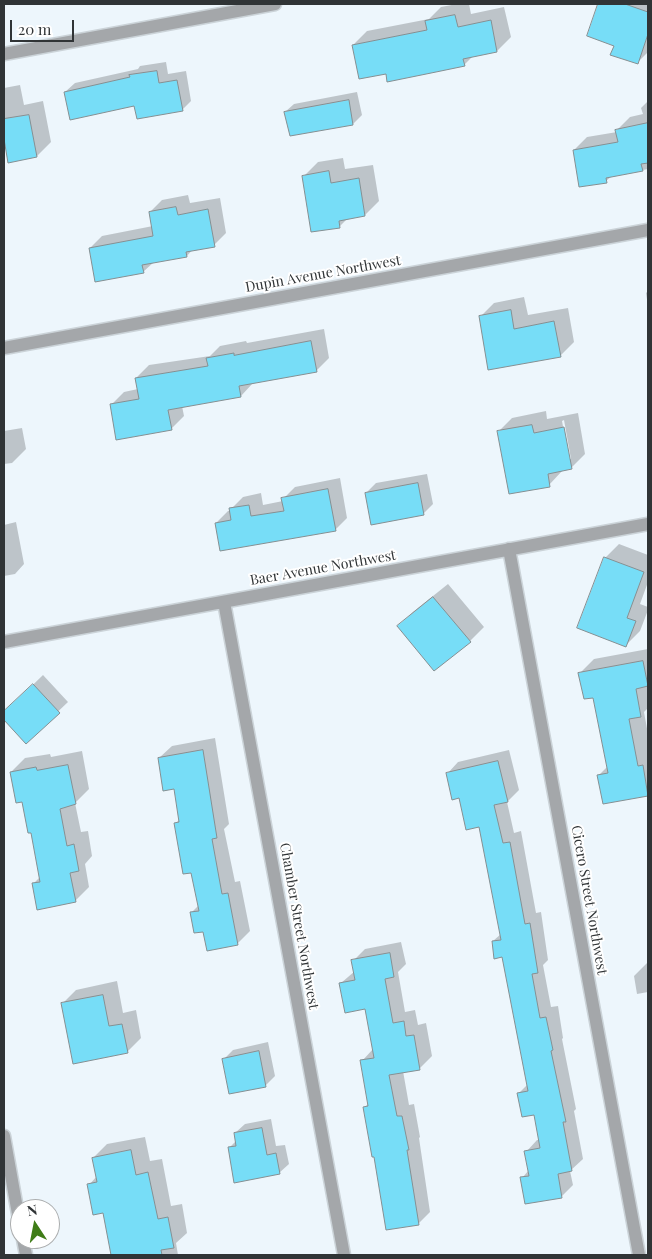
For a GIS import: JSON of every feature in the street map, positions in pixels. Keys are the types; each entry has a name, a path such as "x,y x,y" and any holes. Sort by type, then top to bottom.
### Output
{"street":[{"path":"4,54 275,4"},
{"name":"Dupin Avenue Northwest","path":"4,348 648,230"},
{"name":"Baer Avenue Northwest","path":"4,642 648,524"},
{"name":"Cicero Street Northwest","path":"509,549 638,1255"},
{"name":"Chamber Street Northwest","path":"224,602 344,1255"},
{"path":"4,1136 15,1199"}],"building":[{"path":"598,4 625,4 648,12 648,34 638,64 610,55 614,46 587,36"},
{"path":"455,15 458,27 491,20 497,52 463,59 465,66 387,82 386,74 359,79 352,45 427,30 425,21"},
{"path":"157,71 159,83 177,80 183,111 137,119 134,106 70,120 64,92 130,77 129,75"},
{"path":"349,100 353,125 290,136 284,112"},
{"path":"29,115 37,157 8,163 4,139 4,119"},
{"path":"648,123 648,163 641,164 643,171 606,178 607,183 579,187 573,150 618,142 615,130"},
{"path":"329,171 331,183 359,178 365,216 339,221 340,228 311,232 302,176"},
{"path":"176,207 178,215 208,209 215,247 186,252 187,257 142,265 144,273 95,282 89,248 153,236 149,212"},
{"path":"511,310 514,329 554,321 561,357 488,370 479,316"},
{"path":"311,341 317,372 239,386 241,397 168,410 172,430 116,440 110,404 139,399 135,378 208,366 206,358 234,353 234,355"},
{"path":"532,425 534,433 564,427 572,469 548,474 550,487 509,494 497,431"},
{"path":"418,483 424,515 371,525 365,493"},
{"path":"328,489 336,531 220,551 215,523 231,520 229,508 249,505 251,516 284,511 281,498"},
{"path":"604,557 644,572 627,618 636,621 626,647 577,628"},
{"path":"433,597 471,642 434,671 397,626"},
{"path":"643,661 648,686 636,689 641,717 629,719 638,766 643,765 648,796 603,804 597,775 608,773 593,698 584,699 578,673"},
{"path":"33,684 60,713 26,744 4,720 4,711"},
{"path":"203,750 217,838 212,839 222,894 228,893 238,945 207,951 203,932 194,933 190,912 199,911 191,873 183,874 174,823 179,822 174,789 163,791 158,758"},
{"path":"498,761 508,802 494,805 503,843 510,842 525,924 530,923 538,973 532,974 540,1018 546,1017 553,1050 551,1051 566,1122 563,1122 572,1171 558,1174 562,1198 525,1204 520,1177 529,1176 524,1151 540,1148 534,1115 522,1117 517,1093 528,1091 502,957 494,959 492,941 501,940 479,827 466,830 459,798 452,800 446,773"},
{"path":"68,765 76,804 60,809 67,846 74,844 79,871 70,873 76,902 37,910 32,883 40,882 31,833 28,833 22,802 16,803 10,772 36,767 37,770"},
{"path":"390,953 394,977 385,979 393,1023 404,1021 406,1036 414,1035 420,1070 389,1075 397,1116 402,1116 409,1150 407,1150 419,1225 386,1230 374,1157 372,1157 363,1107 368,1106 360,1060 374,1058 365,1009 345,1013 339,983 355,980 351,960"},
{"path":"103,995 109,1026 122,1024 128,1053 73,1064 61,1003"},
{"path":"259,1051 266,1087 229,1094 222,1059"},
{"path":"262,1128 267,1155 276,1153 280,1174 234,1183 228,1147 236,1146 234,1133"},
{"path":"131,1150 136,1175 148,1172 158,1219 168,1217 174,1248 161,1250 162,1255 111,1255 103,1213 93,1215 87,1184 97,1182 92,1158"}]}
